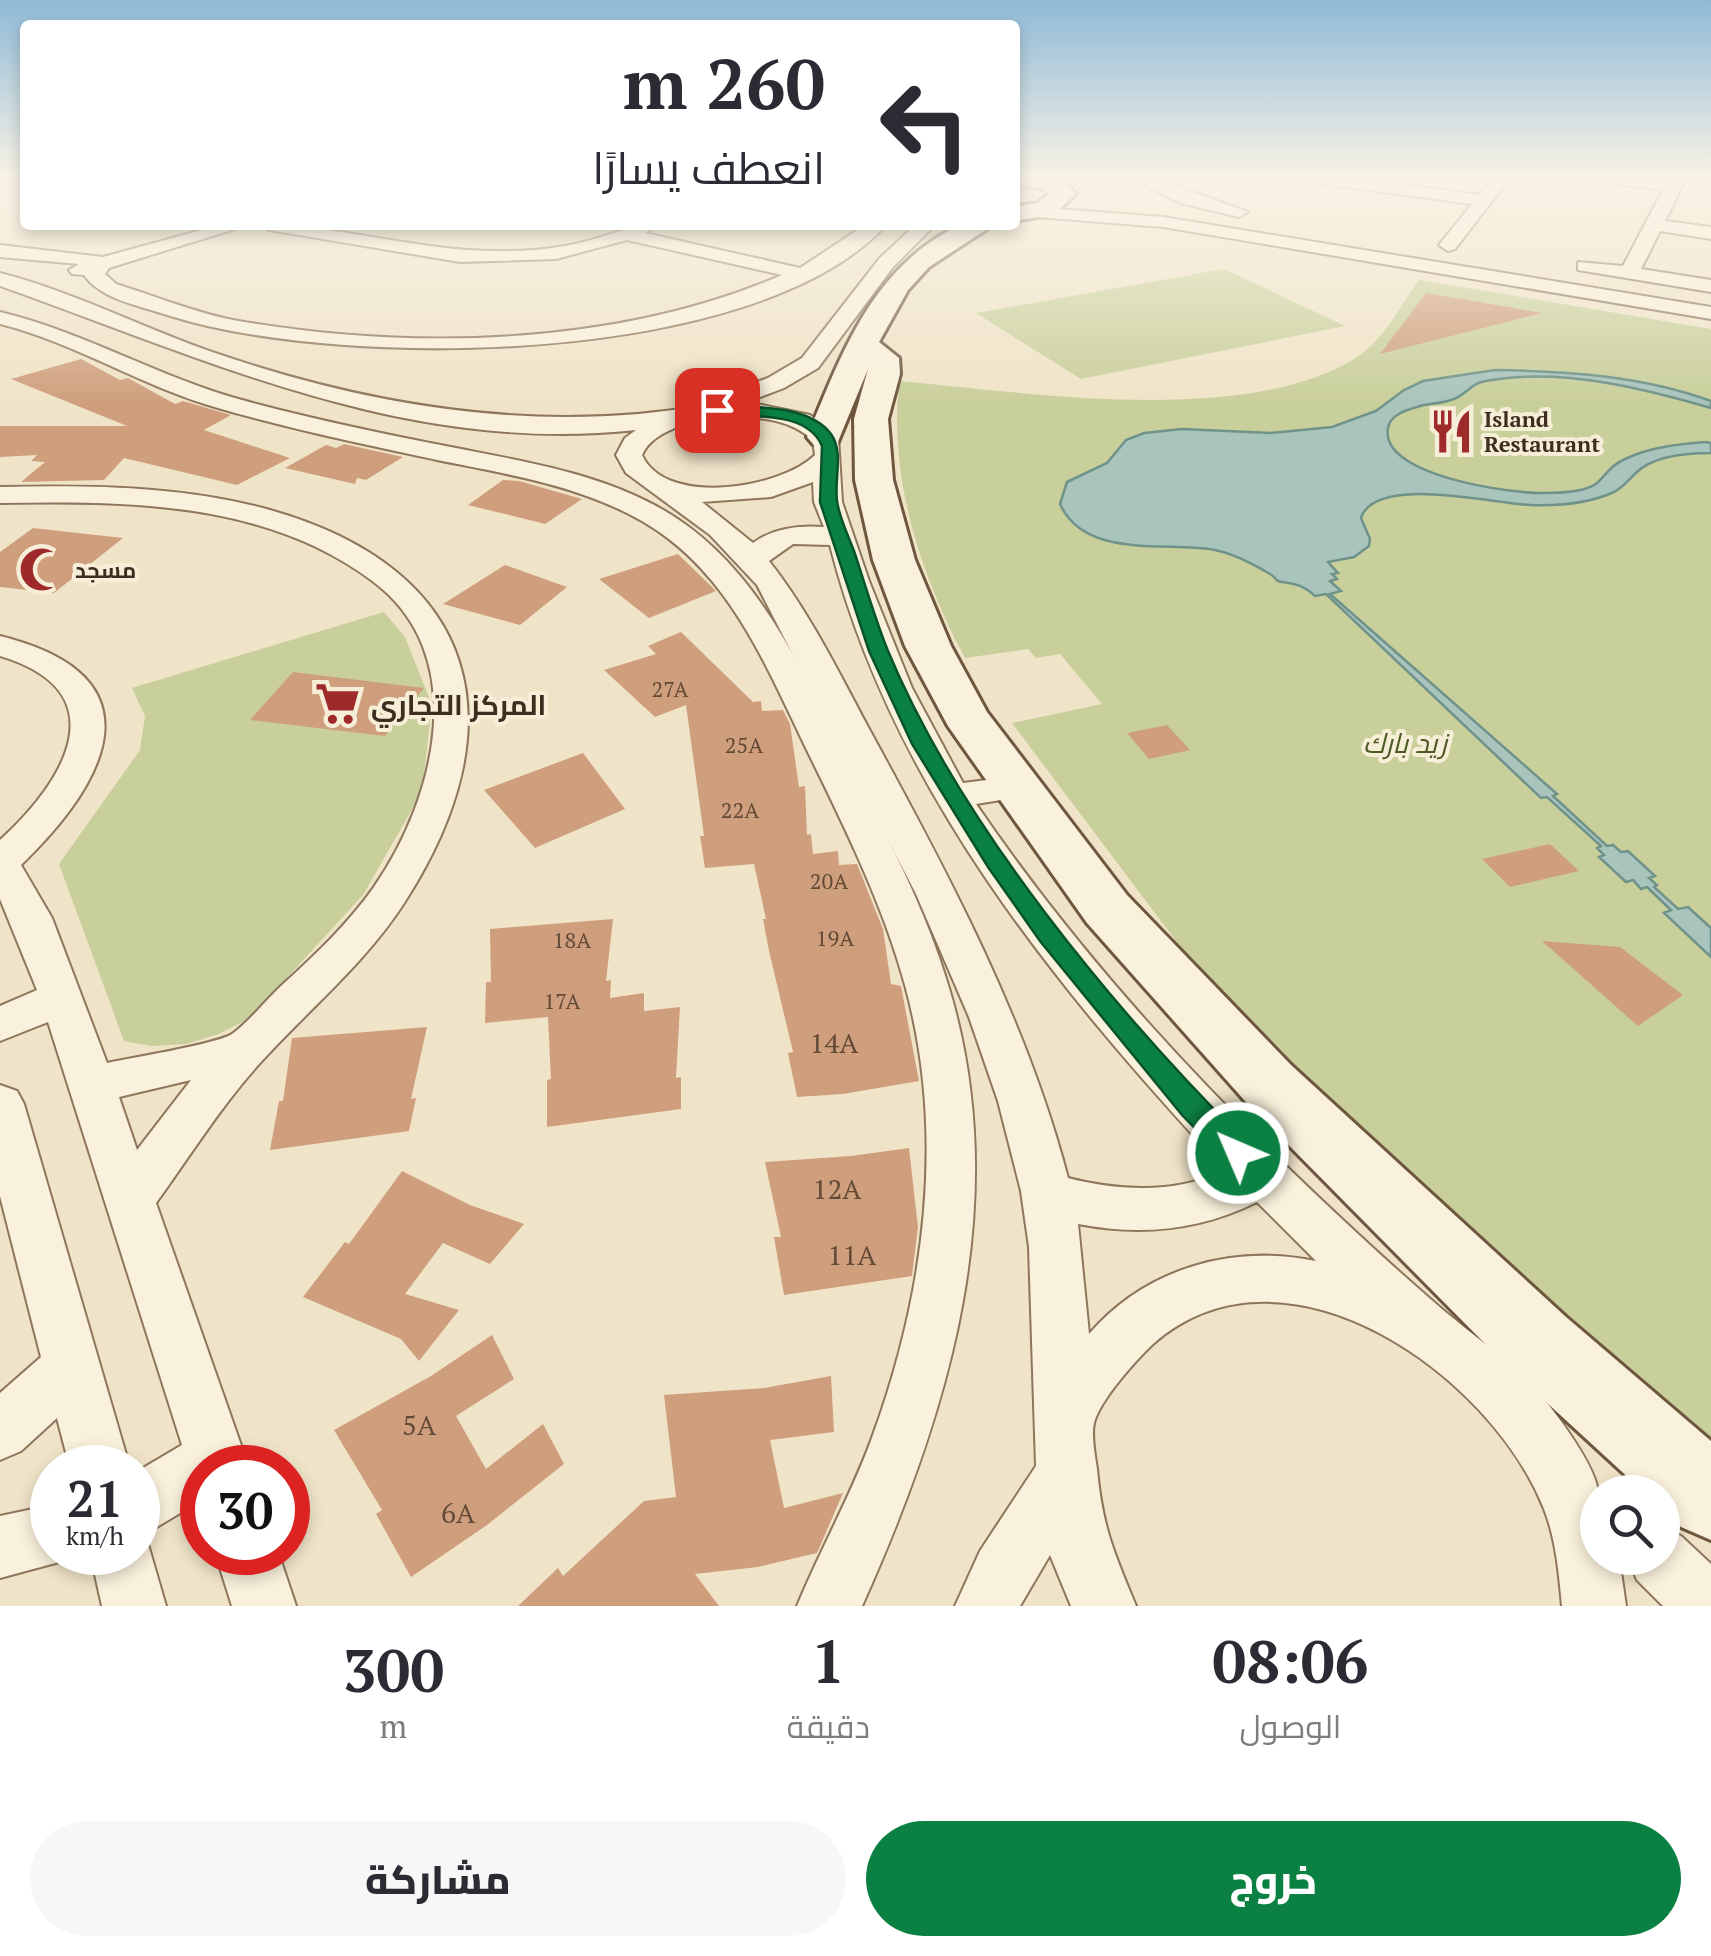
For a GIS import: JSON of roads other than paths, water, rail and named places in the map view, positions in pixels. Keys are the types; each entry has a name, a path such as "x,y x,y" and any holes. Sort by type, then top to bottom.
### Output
{"street":[{"path":"11,253 91,260 118,253"},
{"path":"7,292 110,253"},
{"path":"405,253 484,258 535,253"},
{"path":"709,253 806,276"},
{"path":"91,260 94,276 109,288 230,325 350,340 520,338 564,351 605,351 656,337 664,330 665,318 742,299 806,276 845,253"},
{"path":"897,253 878,272 821,352 776,384 684,415 640,436 632,447 632,459 638,470 716,525 755,560 873,769 989,1003 1020,1093 1046,1194 1057,1277 1067,1446 1080,1555 1104,1606"},
{"path":"925,253 913,264 831,383 826,447 828,502 878,651 923,744 953,796 1028,906 1192,1107 1260,1176 1424,1328 1481,1371 1580,1477"},
{"path":"1349,253 1711,313"},
{"path":"1430,253 1711,299"},
{"path":"1628,273 1639,253"},
{"path":"1556,262 1711,286"},
{"path":"7,292 296,384 463,419 572,427 740,409 802,420 826,447"},
{"path":"7,292 238,381 700,493 749,493 792,483 821,466 826,447"},
{"path":"7,292 84,346 198,395 340,432 550,476 607,494 679,532 709,556 749,608 883,868 929,990 946,1068 952,1156 945,1256 922,1368 881,1492 828,1606"},
{"path":"776,384 784,393 831,383 883,358 871,419 874,480 894,560 945,680 965,716 1107,910 1268,1083 1538,1343 1711,1497"},
{"path":"563,457 583,442 584,437 572,427"},
{"path":"0,496 124,496 190,503 263,517 306,532 386,575 426,617 447,658 456,706 451,762 430,824 392,891 356,940 244,1050 130,1198"},
{"path":"755,560 767,545 779,540 810,534 840,538"},
{"path":"0,646 52,666 71,681 83,699 90,723 86,752 72,783 48,817 0,862 31,918 62,998 211,1445"},
{"path":"953,796 1018,787"},
{"path":"0,1024 62,998"},
{"path":"91,1085 244,1050"},
{"path":"0,1104 94,1445"},
{"path":"1046,1194 1084,1206 1162,1211 1232,1193 1260,1176"},
{"path":"988,1606 1067,1446 1102,1358 1139,1318 1187,1292 1241,1279 1301,1281 1363,1298 1424,1328"},
{"path":"0,1431 74,1365"},
{"path":"1531,1426 1568,1489 1589,1556 1594,1606"},
{"path":"0,1547 30,1541"},
{"path":"127,1575 134,1606"},
{"path":"254,1575 264,1606"},
{"path":"1677,1575 1709,1606"}],"water":[{"path":"1495,370 1632,380 1711,401 1711,408 1600,382 1514,377 1481,382 1454,399 1399,414 1388,428 1391,445 1404,459 1451,479 1545,493 1592,486 1620,461 1654,449 1706,442 1711,443 1711,453 1653,462 1614,492 1572,503 1530,505 1411,494 1388,497 1371,505 1361,518 1369,546 1354,557 1328,562 1338,573 1332,574 1337,579 1330,581 1341,591 1330,594 1557,794 1553,796 1607,846 1628,851 1655,876 1649,878 1657,885 1654,887 1678,909 1688,907 1711,928 1711,957 1664,913 1671,910 1647,887 1641,889 1633,880 1626,882 1599,857 1604,855 1597,848 1601,846 1547,797 1541,798 1326,594 1315,596 1307,589 1277,581 1244,560 1215,550 1108,541 1088,534 1072,522 1060,504 1067,482 1107,463 1126,440 1144,433 1182,429 1271,433 1332,427 1376,411 1423,381"}],"place":[{"name":"Island Restaurant","path":"1451,431"},
{"name":"مسجد","path":"42,569"},
{"name":"المركز التجاري","path":"338,704"}],"park label":[{"name":"زيد بارك","path":"1405,742"}]}
